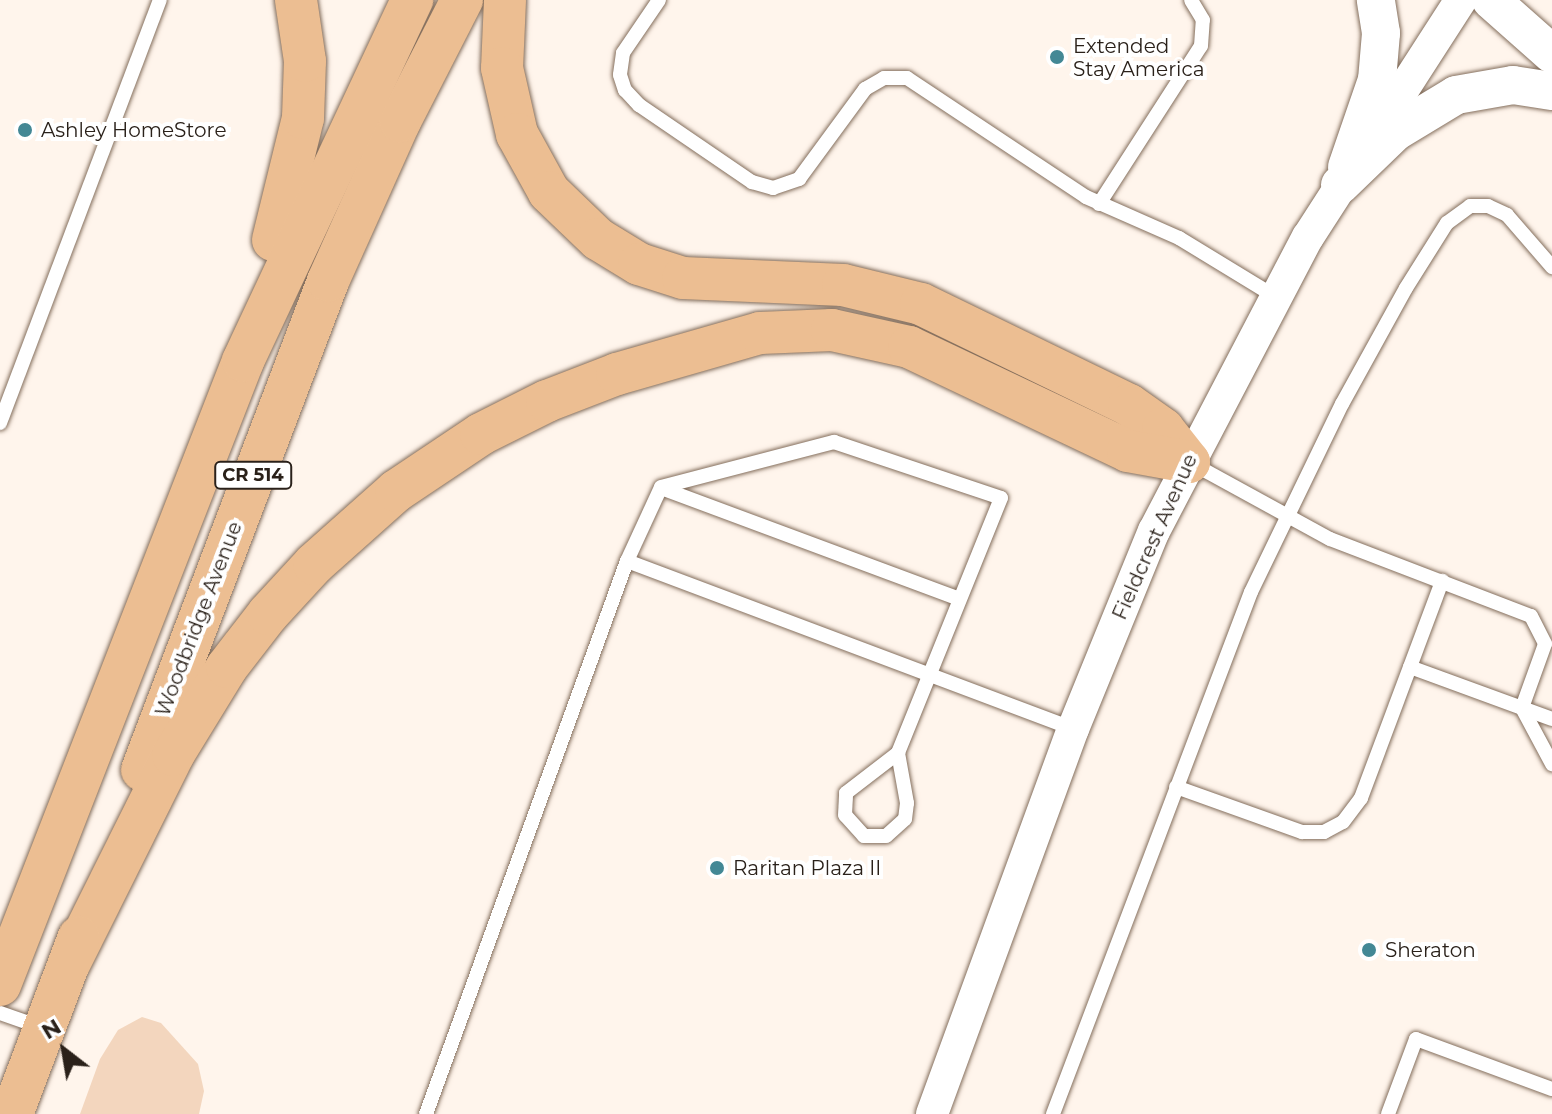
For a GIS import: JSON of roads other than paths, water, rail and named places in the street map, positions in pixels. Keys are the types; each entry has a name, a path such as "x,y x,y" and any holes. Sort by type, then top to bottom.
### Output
{"main road":[{"path":"178,521 293,172 305,90 296,0"},
{"name":"CR 514","path":"0,985 178,521 289,256 412,0"},
{"name":"Woodbridge Avenue","path":"10,1100 44,1029 328,281 400,121 462,0"},
{"path":"505,0 502,68 517,134 549,192 598,239 639,264 683,278 843,285 921,304 1129,405 1163,429 1189,462"},
{"path":"1340,185 1377,80 1381,33 1376,0"},
{"path":"1491,0 1552,54"},
{"path":"1340,185 1395,132 1456,95 1513,85 1552,91"},
{"path":"70,962 173,755 227,667 268,614 314,564 396,491 481,434 547,401 617,374 748,336 832,330 909,347 1128,451 1189,462"}],"street":[{"name":"Fieldcrest Avenue","path":"932,1114 1073,729 1154,531 1274,296 1340,185 1461,0"}],"lane":[{"path":"0,423 160,0"},
{"path":"659,0 623,53 620,75 625,90 639,105 752,182 773,188 799,179 865,89 899,76 913,81 1099,204 1170,234 1274,296"},
{"path":"1099,204 1201,46 1203,20 1191,0"},
{"path":"1053,1114 1240,618 1286,517 1384,326 1454,215 1478,205 1498,209 1517,222 1552,267"},
{"path":"661,487 834,442 1001,498 957,598 898,753 907,803 905,819 886,836 864,836 845,815 846,793 857,780 898,753"},
{"path":"1189,462 1286,517 1345,546 1526,613 1542,630 1544,651 1522,708 1552,764"},
{"path":"426,1114 627,561 661,487"},
{"path":"661,487 957,598"},
{"path":"627,561 1073,729"},
{"path":"1176,787 1302,832 1333,828 1361,798 1442,581"},
{"path":"1410,667 1552,719"},
{"path":"0,1013 44,1029"},
{"path":"1388,1114 1416,1039 1552,1089"}],"place":[{"name":"Extended Stay America","path":"1057,57"},
{"name":"Ashley HomeStore","path":"25,130"},
{"name":"Raritan Plaza II","path":"717,868"},
{"name":"Sheraton","path":"1369,950"}]}
